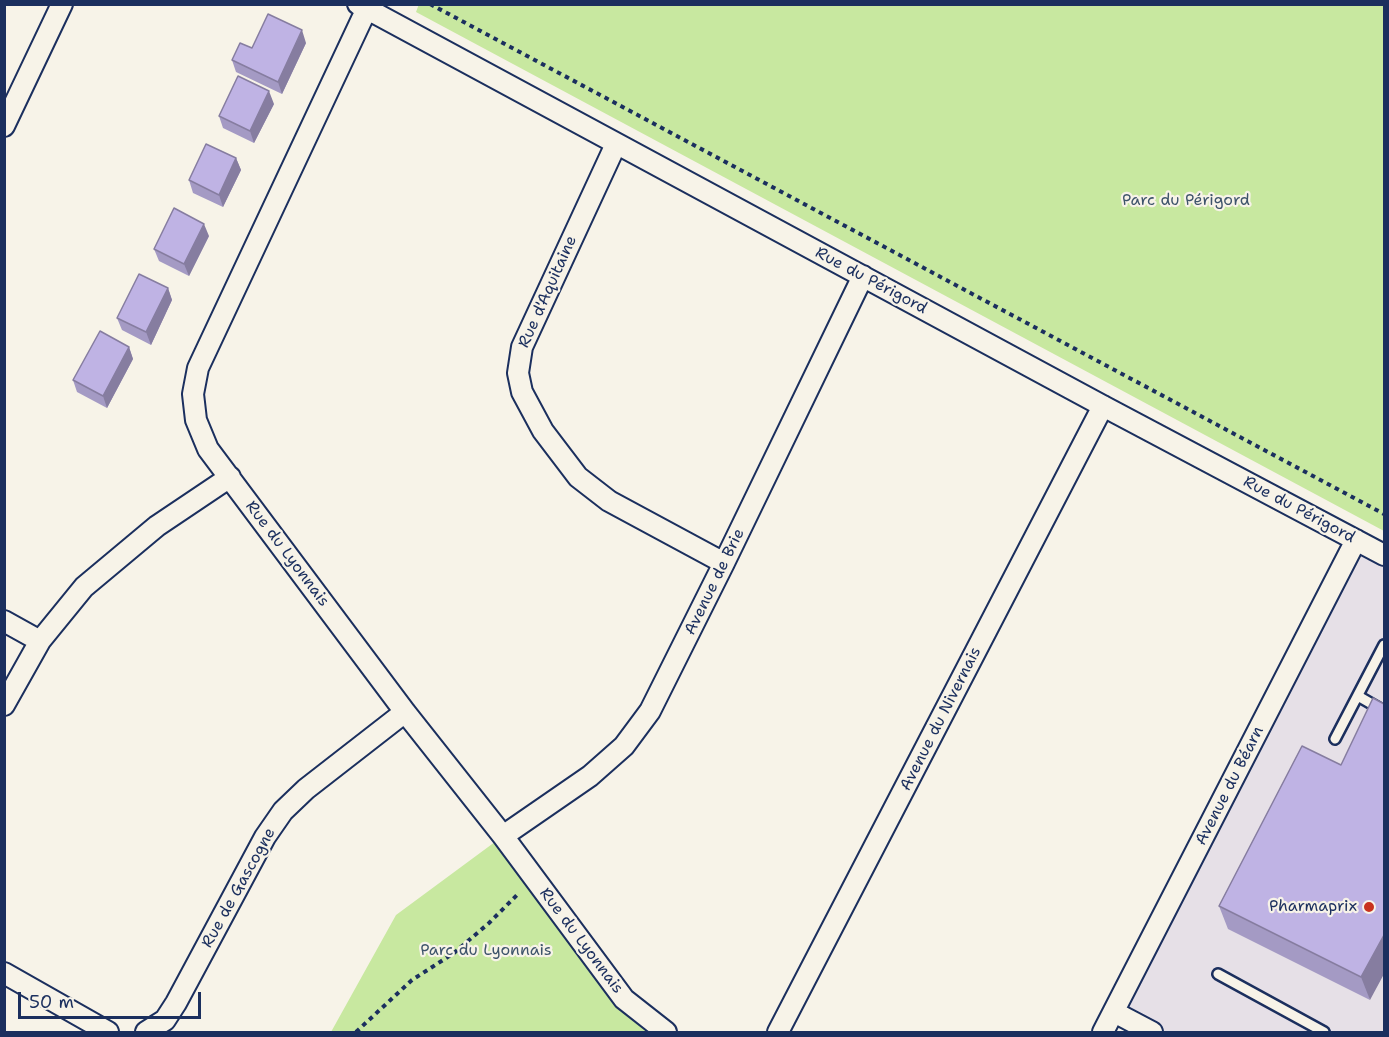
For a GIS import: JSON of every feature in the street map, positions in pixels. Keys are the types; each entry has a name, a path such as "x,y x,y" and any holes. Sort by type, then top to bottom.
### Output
{"street":[{"path":"4,126 62,4"},
{"name":"Rue du Périgord","path":"365,6 616,144 1384,555"},
{"name":"Rue du Lyonnais","path":"365,6 198,368 193,394 196,420 208,449 405,712 503,836 624,999 666,1032"},
{"name":"Rue d'Aquitaine","path":"616,144 522,347 518,373 522,392 543,431 578,477 609,501 724,563"},
{"name":"Avenue de Brie","path":"503,836 590,776 624,746 650,711 863,276"},
{"name":"Avenue du Nivernais","path":"778,1032 1103,406"},
{"path":"4,705 40,641 84,587 157,526 230,477"},
{"name":"Avenue du Béarn","path":"1103,1032 1356,540"},
{"path":"4,621 40,641"},
{"name":"Rue de Gascogne","path":"147,1032 165,1020 176,1003 265,837 283,811 306,789 405,712"},
{"path":"4,973 108,1032"},
{"path":"1114,1012 1152,1032"}],"lane":[{"path":"1335,740 1384,645"},
{"path":"1358,696 1384,711"},
{"path":"1218,974 1324,1032"}],"path":[{"path":"430,4 1384,514"},
{"path":"356,1032 412,980 454,952 489,923 534,877"}],"shaded area":[{"path":"1356,540 1384,555 1384,1032 1152,1032 1114,1012"}],"green space":[{"name":"Parc du Périgord","path":"419,4 1384,5 1384,531 416,12"},
{"name":"Parc du Lyonnais","path":"503,836 624,999 666,1032 331,1032 396,915"}],"building":[{"path":"268,14 302,30 278,82 232,60 240,43 252,48"},
{"path":"238,76 269,91 250,131 219,116"},
{"path":"206,144 236,158 219,195 189,180"},
{"path":"174,208 204,224 184,264 154,249"},
{"path":"139,274 168,288 146,332 117,318"},
{"path":"100,331 129,347 103,396 73,380"},
{"path":"1373,698 1384,704 1384,935 1361,977 1219,906 1302,746 1341,765"}],"place":[{"name":"Pharmaprix","path":"1369,907"}]}
